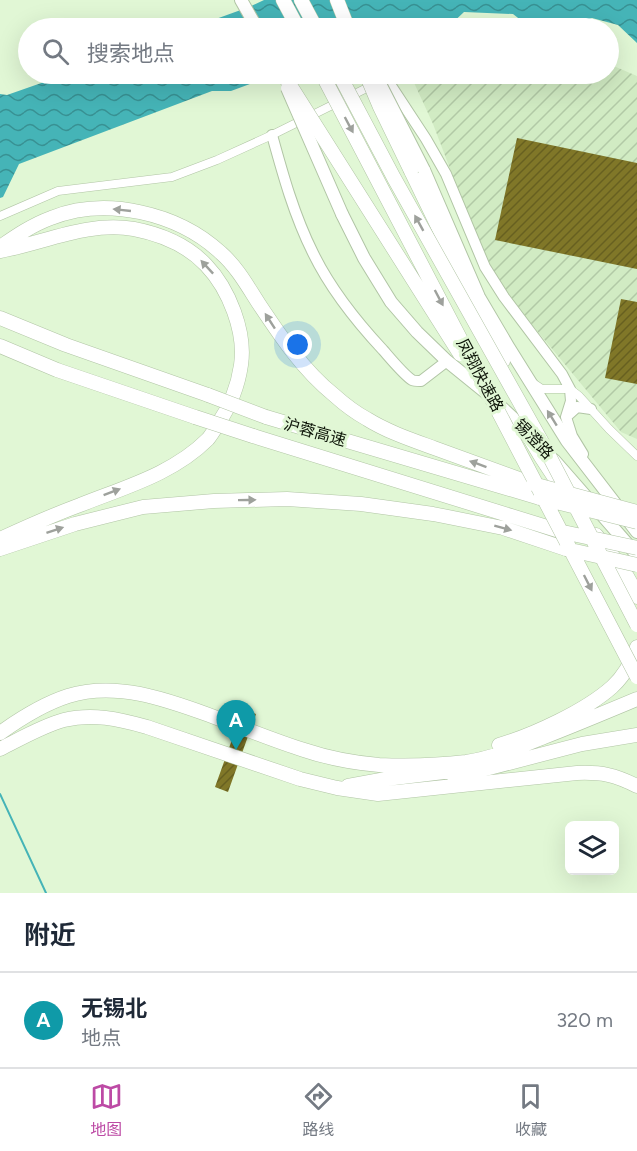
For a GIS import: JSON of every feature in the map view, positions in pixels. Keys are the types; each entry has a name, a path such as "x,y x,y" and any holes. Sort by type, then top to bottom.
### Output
{"highway":[{"path":"283,0 293,18"},
{"path":"301,0 311,18"},
{"path":"338,0 346,18"},
{"path":"288,84 377,221 518,447"},
{"name":"凤翔快速路","path":"327,84 637,677"},
{"name":"凤翔快速路","path":"344,84 394,178 543,444 637,625"},
{"path":"370,84 543,444"},
{"path":"0,249 24,230 52,217 81,210 112,209 144,213 173,222 222,253 240,275 303,366 333,395 367,420 404,437 532,484 637,512"},
{"path":"0,249 89,229 123,228 159,235 183,247 205,264 222,284 234,310 240,336 242,363 236,389 226,413 210,436 191,455 145,480 0,539"},
{"name":"沪蓉高速","path":"0,318 66,345 266,417 540,498 637,522"},
{"name":"沪蓉高速","path":"0,346 57,370 253,436 563,532 637,548"},
{"path":"523,427 561,488 626,575 637,597"},
{"path":"0,549 75,524 143,507 214,501 287,499 361,504 433,514 503,528 566,549 637,565"},
{"path":"558,736 579,710 613,686 630,663 637,647"},
{"path":"0,733 29,713 69,695 94,691 120,691 173,702 304,750 342,760 381,765 423,764 484,749 524,749 558,736 637,699"},
{"path":"337,789 386,779 470,773 524,749 637,709"},
{"path":"0,749 63,720 80,717 110,718 147,727 300,779 337,789 378,794 595,772 614,776 637,786"},
{"path":"0,755 29,735"},
{"path":"558,736 582,744 637,735"}],"main road":[{"path":"241,0 251,18"},
{"name":"锡澄路","path":"285,84 342,214 364,258 391,302 447,362 484,391 523,427 637,555"},
{"name":"锡澄路","path":"390,84 479,297 567,441 637,532"},
{"path":"392,84 446,174 485,267 517,316 562,374 570,389 571,401 566,417 572,436 606,492"},
{"path":"272,135 295,210 314,254 335,290 362,327 413,380 421,381 447,362"},
{"path":"566,417 577,407 591,409"}],"street":[{"path":"0,216 58,191 172,177 272,135 369,84"},
{"path":"529,381 542,389 570,389 637,456"}],"shaded area":[{"path":"619,68 637,76 637,439 621,432 509,297 484,258 433,124 415,84 619,84"}],"water":[{"path":"264,0 637,0 637,43 619,26 619,18 518,18 513,14 464,12 458,18 219,18"},
{"path":"38,84 250,84 231,91 212,91 19,164 3,197 0,198 0,94 7,95"}],"building":[{"path":"517,138 637,163 637,269 495,240"},
{"path":"621,299 637,302 637,384 605,378"},
{"path":"243,709 256,714 228,792 215,787"}],"waterway":[{"path":"0,794 46,893"}],"place":[{"name":"无锡北","path":"236,750"}]}
